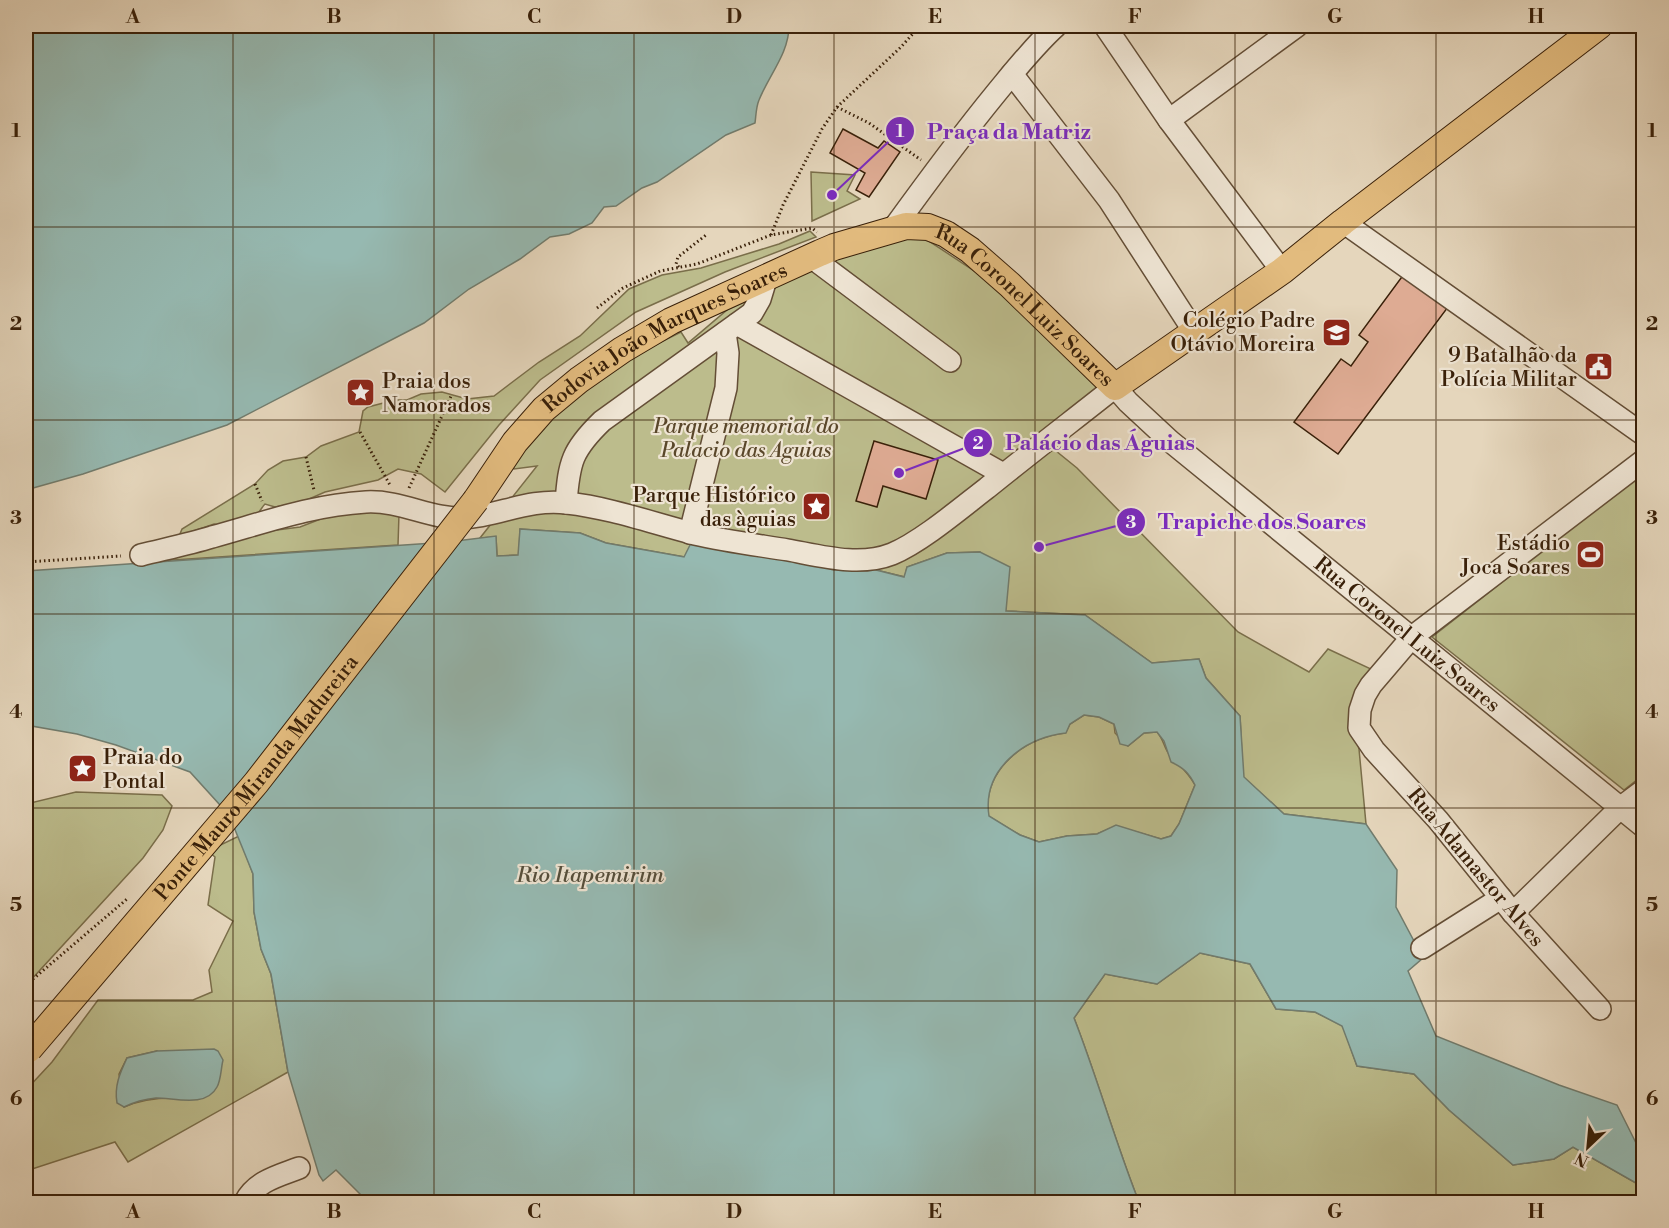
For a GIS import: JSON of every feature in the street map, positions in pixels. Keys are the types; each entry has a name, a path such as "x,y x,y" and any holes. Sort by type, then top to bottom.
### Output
{"main road":[{"path":"1115,387 1282,271 1342,222 1599,26"},
{"name":"Rua Coronel Luiz Soares","path":"893,229 906,226 928,227 946,234 970,250 1010,285 1115,387"},
{"name":"Rodovia João Marques Soares","path":"476,500 514,442 544,408 622,350 671,321 767,276 822,252 893,229"},
{"name":"Ponte Mauro Miranda Madureira","path":"27,1052 256,783 476,500"}],"street":[{"path":"893,229 935,170 1012,74 1038,42 1056,26"},
{"path":"1105,26 1169,120 1282,271"},
{"path":"1169,120 1297,26"},
{"path":"1012,74 1109,200 1195,333"},
{"path":"1342,222 1644,435"},
{"path":"822,252 950,361"},
{"path":"566,503 571,464 584,439 602,421 752,313 760,299 767,276"},
{"path":"731,329 1004,474"},
{"path":"690,532 726,388 731,329"},
{"path":"141,555 270,519 318,508 368,502 402,505 453,518 467,518 542,502 566,503 610,511 721,540 847,560 890,554 907,546 1115,387"},
{"name":"Rua Coronel Luiz Soares","path":"1115,387 1170,441 1644,827"},
{"path":"1412,637 1644,460"},
{"name":"Rua Adamastor Alves","path":"1412,637 1365,695 1360,710 1359,728 1374,750 1438,820 1507,905 1600,1009"},
{"path":"1422,948 1507,905 1644,790"},
{"path":"245,1203 250,1193 264,1181 299,1168"}],"path":[{"path":"771,235 783,205 822,129 837,107 894,54 918,27"},
{"path":"837,107 869,123 935,170"},
{"path":"597,308 623,288 660,271 697,264 771,235 812,228 822,252"},
{"path":"679,267 676,264 678,257 706,235"},
{"path":"402,505 452,393"},
{"path":"360,432 402,505"},
{"path":"306,457 318,508"},
{"path":"26,562 141,555"},
{"path":"26,984 134,892"}],"green space":[{"path":"811,172 855,175 847,191 860,199 812,221"},
{"name":"Parque Histórico das àguias","path":"906,226 979,274 1110,385 1040,438 1077,468 1238,632 1309,672 1328,649 1371,669 1351,713 1359,749 1366,824 1284,814 1243,777 1240,716 1206,678 1199,659 1152,663 1085,615 1006,611 980,552 947,553 907,567 905,577 872,569 685,557 606,543 580,533 520,529 519,555 497,556 496,537 480,538 537,466 514,469 510,458 530,433 607,369 681,332 688,343 767,276"},
{"path":"810,231 816,237 725,272 636,312 540,380 499,425 445,492 421,474 398,469 378,480 325,492 300,503 275,507 265,504 254,516 237,523 214,524 180,534 182,529 255,484 268,470 283,461 306,457 321,446 359,432 363,411 368,407 395,400 407,400 421,394 442,392 467,399 494,396 539,362 580,336 629,289 662,275 701,268 779,244"},
{"name":"Estádio Joca Soares","path":"1643,472 1643,775 1624,790 1432,637"},
{"path":"344,510 399,514 398,545 143,562 140,548 300,527"},
{"path":"1084,715 1099,717 1114,724 1115,733 1128,746 1144,733 1157,732 1169,754 1189,776 1195,785 1179,824 1171,836 1161,839 1116,826 1097,834 1067,836 1039,842 1020,835 988,816 988,799 992,784 1009,759 1021,749 1035,742 1065,733 1070,724"},
{"path":"76,792 162,795 172,806 163,830 143,858 26,983 26,804"},
{"path":"239,836 253,874 254,912 261,949 271,974 288,1072 128,1162 115,1142 26,1171 26,1090 52,1062 98,1000 193,1000 212,992 209,970 233,921 208,905 215,857 208,851","holes":["157,1051 172,1098 148,1100 124,1107 119,1074 127,1058"]},
{"path":"1200,953 1250,964 1276,1009 1315,1012 1343,1026 1357,1066 1414,1074 1449,1110 1513,1165 1554,1159 1573,1147 1643,1187 1643,1202 1147,1202 1137,1197 1074,1018 1105,974 1157,984"}],"water":[{"path":"26,26 789,26 782,55 758,103 755,123 726,135 657,182 642,188 616,206 604,207 592,223 569,234 550,237 520,259 469,289 424,323 227,425 83,474 26,490"},
{"name":"Rio Itapemirim","path":"520,529 580,533 606,543 684,557 692,541 872,569 904,577 907,567 947,553 980,552 1010,567 1006,611 1085,615 1152,663 1199,659 1206,678 1240,716 1244,777 1284,814 1366,824 1397,870 1396,907 1423,958 1408,971 1436,1036 1559,1085 1617,1105 1643,1157 1643,1187 1573,1147 1554,1159 1513,1165 1449,1110 1414,1074 1357,1066 1342,1026 1315,1012 1276,1009 1250,964 1200,953 1157,984 1105,974 1074,1018 1137,1197 1147,1202 368,1202 336,1170 323,1181 319,1175 288,1072 271,974 261,949 254,912 253,874 229,815 190,772 116,745 77,734 26,725 26,571 448,542 496,536 497,556 518,555","holes":["1084,715 1099,717 1114,724 1120,744 1128,746 1144,733 1157,732 1164,741 1171,762 1186,771 1193,781 1195,785 1179,824 1171,836 1161,839 1116,825 1097,834 1067,836 1039,842 1020,835 989,816 992,784 1009,759 1021,749 1035,742 1066,733 1070,724"]},
{"path":"214,1049 218,1051 223,1060 217,1087 206,1098 190,1100 152,1098 124,1107 117,1103 117,1085 127,1058 157,1051"}],"building":[{"path":"843,129 878,148 884,141 900,152 869,197 856,190 865,173 830,153"},
{"path":"1404,274 1448,307 1338,454 1294,422 1341,359 1351,366 1368,342 1359,335"},
{"path":"874,441 938,460 926,499 883,486 877,507 856,501"}],"place":[{"name":"Praça da Matriz","path":"832,195"},
{"name":"Colégio Padre Otávio Moreira","path":"1336,332"},
{"name":"9 Batalhão da Polícia Militar","path":"1598,367"},
{"name":"Praia dos Namorados","path":"361,393"},
{"name":"Palácio das Águias","path":"899,473"},
{"name":"Parque Histórico das àguias","path":"817,507"},
{"name":"Trapiche dos Soares","path":"1039,547"},
{"name":"Estádio Joca Soares","path":"1591,555"},
{"name":"Praia do Pontal","path":"82,769"}],"park label":[{"name":"Parque memorial do Palacio das Aguias","path":"746,438"}]}
